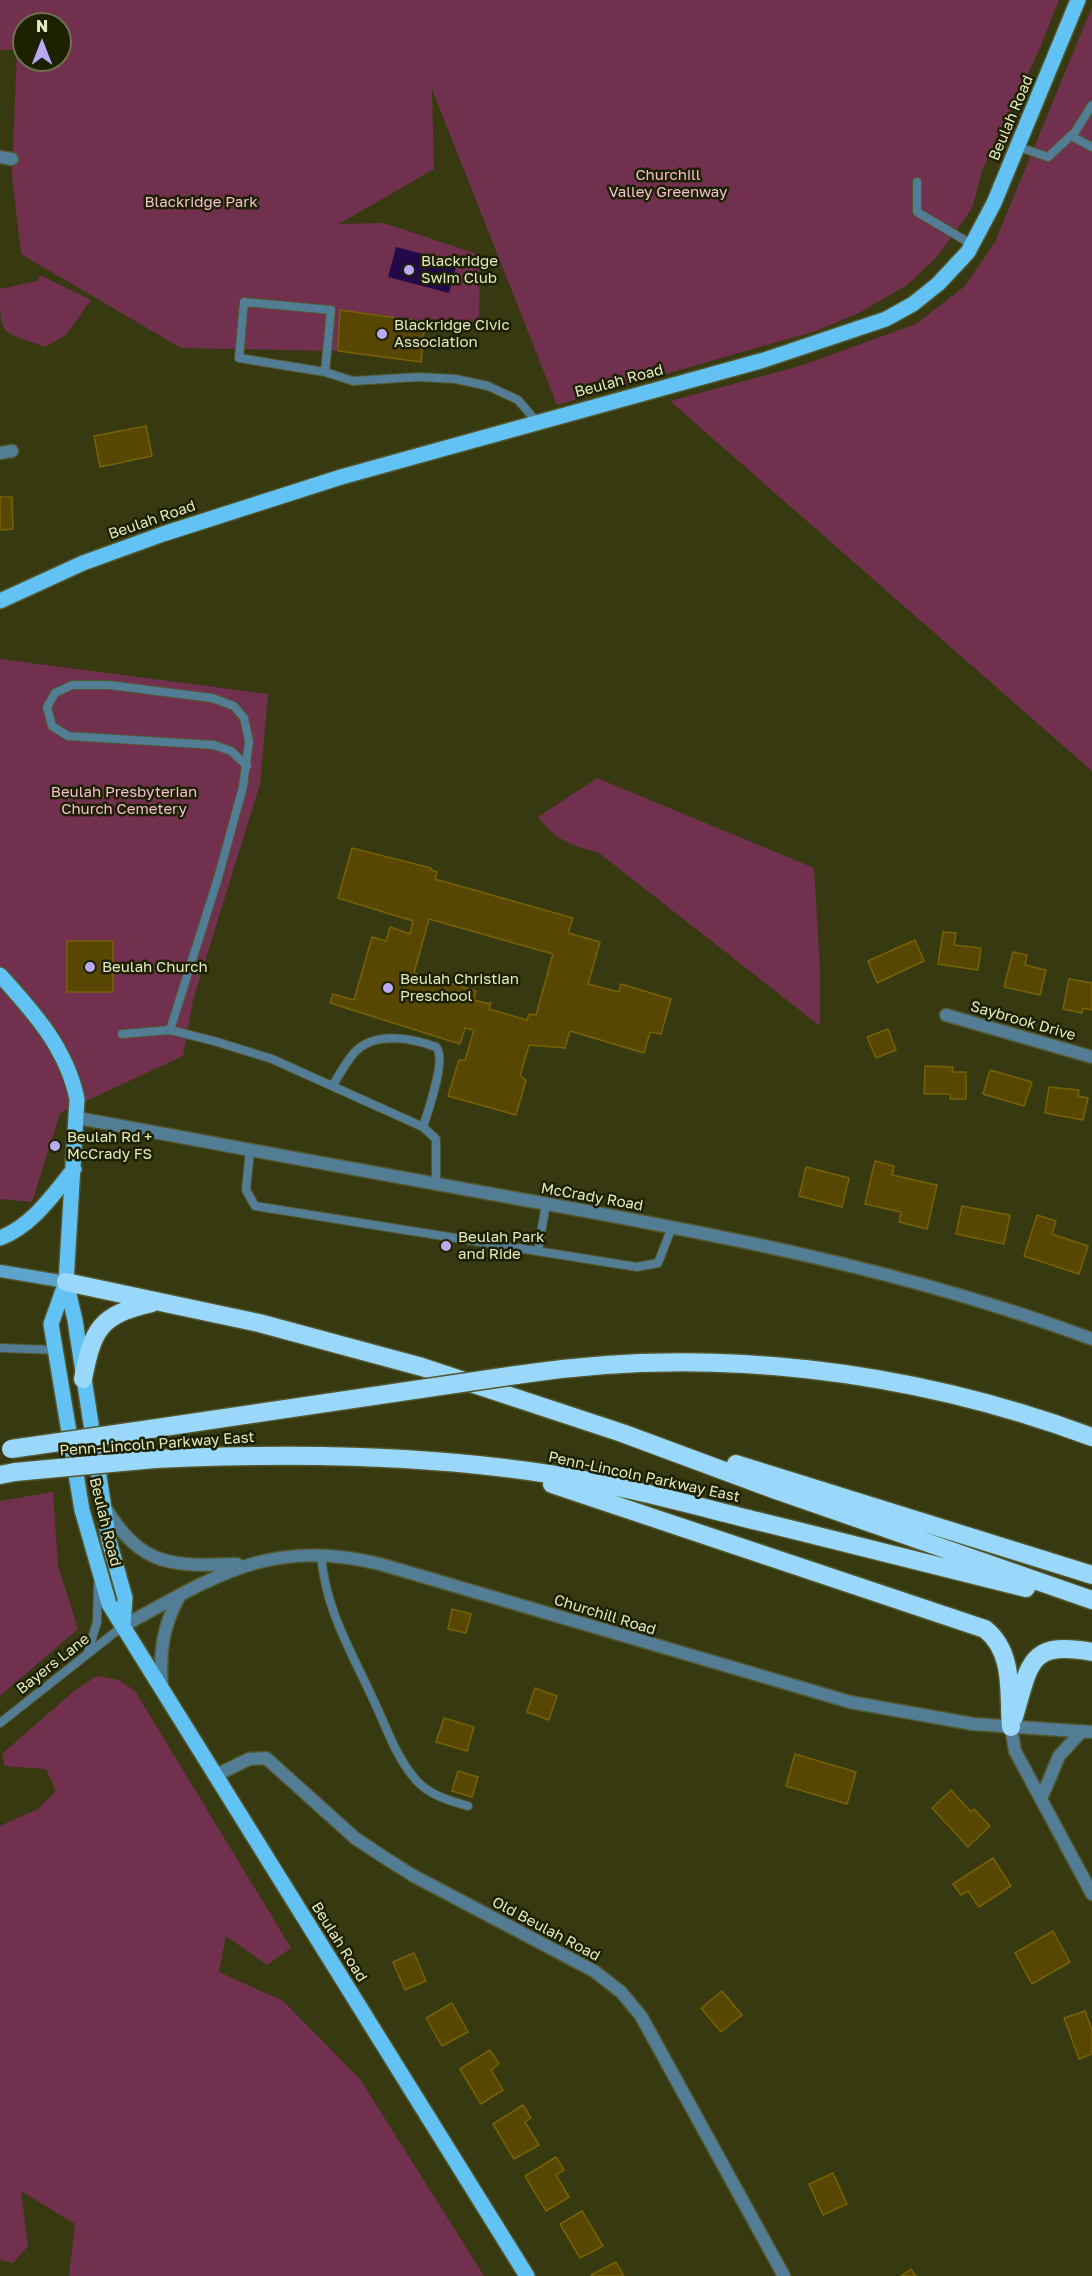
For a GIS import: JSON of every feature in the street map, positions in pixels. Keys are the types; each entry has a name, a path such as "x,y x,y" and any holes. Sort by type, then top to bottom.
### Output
{"highway":[{"path":"66,1282 259,1323 422,1367 622,1433 784,1493 1092,1600"},
{"path":"83,1379 92,1340 101,1324 119,1312 159,1301"},
{"name":"Penn-Lincoln Parkway East","path":"6,1450 516,1375 584,1366 648,1363 724,1363 788,1367 868,1377 948,1393 1030,1416 1092,1437"},
{"path":"622,1433 778,1476 1092,1575"},
{"name":"Penn-Lincoln Parkway East","path":"7,1473 155,1459 316,1455 410,1459 504,1468 642,1492 1092,1604"},
{"path":"504,1468 985,1629 1000,1644 1007,1664 1011,1727"},
{"path":"1011,1727 1024,1679 1040,1655 1058,1648 1092,1652"}],"main road":[{"name":"Beulah Road","path":"0,601 83,563 163,534 341,477 764,360 886,319 913,304 938,284 973,245 1019,147 1078,0"},
{"name":"Beulah Road","path":"0,975 35,1015 57,1047 74,1088 78,1118 66,1282 51,1324 77,1488 98,1571 109,1604 527,2276"},
{"path":"0,1238 16,1230 36,1215 74,1169"},
{"path":"0,1271 66,1282"},
{"name":"Beulah Road","path":"66,1282 75,1320 116,1571 125,1598 123,1626"}],"street":[{"name":"Saybrook Drive","path":"946,1015 1092,1057"},
{"name":"McCrady Road","path":"78,1118 672,1227 885,1273 994,1305 1092,1339"},
{"path":"104,1505 131,1543 161,1560 194,1565 247,1564"},
{"name":"Churchill Road","path":"123,1626 180,1595 247,1564 290,1554 321,1554 380,1564 850,1702 938,1719 1011,1727 1087,1731"},
{"path":"163,1694 162,1641 167,1620 180,1595"},
{"path":"1011,1727 1015,1751 1092,1894"},
{"path":"1041,1799 1059,1756 1087,1731"},
{"name":"Old Beulah Road","path":"214,1776 249,1759 266,1758 355,1838 382,1856 412,1875 594,1971 621,1992 641,2016 784,2276"}],"lane":[{"path":"1019,147 1048,157 1071,135 1092,105"},
{"path":"1071,135 1092,147"},
{"path":"916,182 917,212 973,245"},
{"path":"325,372 331,310 244,302 239,358 325,372 353,381 418,377 456,379 488,386 518,400 537,422"},
{"path":"170,1030 218,878 247,766 249,741 244,718 234,706 212,698 110,685 72,685 55,693 47,707 52,726 68,736 214,745 231,751 247,766"},
{"path":"122,1034 170,1030 272,1059 423,1127 436,1139 436,1184"},
{"path":"333,1085 353,1054 362,1046 395,1038 414,1039 436,1047 441,1055 439,1068 423,1127"},
{"path":"250,1150 246,1190 255,1206 637,1267 658,1263 672,1227"},
{"path":"538,1251 546,1204"},
{"path":"0,1348 55,1350"},
{"path":"321,1554 323,1580 334,1619 397,1754 417,1782 445,1800 468,1806"},
{"path":"88,1654 96,1622 98,1571"},
{"name":"Bayers Lane","path":"0,1723 123,1626"}],"green space":[{"path":"0,0 1059,0 1040,48 982,171 972,208 937,257 907,285 859,313 816,331 557,405 432,89 434,169 339,224 384,223 480,255 479,322 425,322 341,311 338,351 181,348 21,254 12,175 16,72 72,72 72,12 12,12 12,50 0,50"},
{"path":"1092,7 1092,771 670,401 800,366 916,324 965,286 995,242"},
{"path":"40,275 91,300 66,335 45,347 11,334 3,325 1,317 0,289 37,281"},
{"name":"Beulah Presbyterian Church Cemetery","path":"0,659 268,694 260,784 193,1000 183,1056 60,1113 32,1202 0,1199"},
{"path":"597,778 814,868 820,970 820,1026 599,853 558,837 538,817"},
{"path":"53,1492 58,1566 78,1629 0,1696 0,1501"},
{"path":"97,1676 119,1680 135,1691 291,1948 267,1965 226,1936 219,1972 283,2001 360,2079 484,2276 69,2276 75,2224 21,2191 28,2246 13,2263 0,2260 0,1826 38,1809 56,1791 46,1769 5,1766 2,1754 74,1691"}],"shaded area":[{"path":"396,247 457,263 449,293 388,277"}],"building":[{"name":"Blackridge Civic Association","path":"340,310 425,322 421,362 338,351"},
{"path":"146,426 152,456 100,467 94,436"},
{"path":"0,497 12,497 13,529 0,530"},
{"path":"352,848 431,868 437,872 435,879 573,918 568,933 600,942 588,984 619,992 621,984 671,999 661,1034 650,1032 644,1053 570,1031 565,1048 529,1045 520,1076 526,1080 516,1115 448,1096 459,1060 465,1060 474,1030 465,1028 460,1044 330,1003 333,994 354,1000 372,937 386,941 390,927 410,934 413,921 338,898","holes":["429,919 553,954 536,1015 529,1014 527,1020 489,1009 491,1002 489,1004 474,1000 476,991 414,973"]},
{"path":"943,932 956,933 954,945 981,948 978,970 938,964"},
{"path":"915,940 924,961 877,983 868,961"},
{"name":"Beulah Church","path":"67,941 113,941 113,992 67,992"},
{"path":"1013,952 1027,955 1025,965 1046,970 1040,995 1004,987"},
{"path":"1069,979 1092,983 1092,1010 1083,1008 1082,1013 1063,1009"},
{"path":"888,1029 896,1050 876,1058 867,1037"},
{"path":"925,1066 953,1067 952,1072 966,1072 966,1099 950,1099 950,1094 924,1094"},
{"path":"990,1070 1032,1082 1024,1106 983,1094"},
{"path":"1049,1087 1079,1090 1078,1096 1088,1098 1083,1120 1045,1113"},
{"path":"875,1161 894,1166 892,1175 937,1185 927,1229 899,1222 901,1212 865,1204"},
{"path":"806,1167 849,1178 842,1207 799,1196"},
{"path":"962,1206 1010,1215 1004,1244 956,1234"},
{"path":"1037,1215 1056,1221 1052,1234 1088,1246 1079,1274 1024,1256"},
{"path":"452,1609 471,1614 466,1633 448,1629"},
{"path":"535,1688 557,1696 549,1720 527,1712"},
{"path":"444,1718 474,1727 467,1751 436,1742"},
{"path":"795,1754 856,1772 847,1804 786,1786"},
{"path":"458,1771 478,1777 472,1797 452,1791"},
{"path":"951,1790 971,1812 974,1809 990,1826 968,1847 932,1808"},
{"path":"993,1858 1011,1886 979,1907 968,1891 961,1895 953,1884"},
{"path":"1053,1931 1070,1962 1032,1984 1015,1953"},
{"path":"414,1953 426,1981 405,1990 393,1962"},
{"path":"722,1991 742,2015 721,2032 701,2008"},
{"path":"452,2003 468,2032 442,2046 426,2018"},
{"path":"1085,2011 1092,2030 1092,2054 1079,2059 1064,2018"},
{"path":"490,2050 499,2064 491,2070 503,2090 481,2104 460,2069"},
{"path":"523,2105 531,2118 525,2122 539,2145 514,2159 493,2124"},
{"path":"556,2157 564,2170 556,2175 569,2197 546,2211 525,2176"},
{"path":"833,2173 847,2204 823,2215 809,2184"},
{"path":"582,2211 603,2246 580,2258 560,2224"},
{"path":"616,2262 624,2276 591,2275"},
{"path":"911,2269 916,2276 901,2276"}],"place":[{"name":"Blackridge Swim Club","path":"409,270"},
{"name":"Blackridge Civic Association","path":"382,334"},
{"name":"Beulah Church","path":"90,967"},
{"name":"Beulah Christian Preschool","path":"388,988"},
{"name":"Beulah Rd + McCrady FS","path":"55,1146"},
{"name":"Beulah Park and Ride","path":"446,1246"}],"park label":[{"name":"Churchill Valley Greenway","path":"668,184"},
{"name":"Blackridge Park","path":"201,202"}]}
